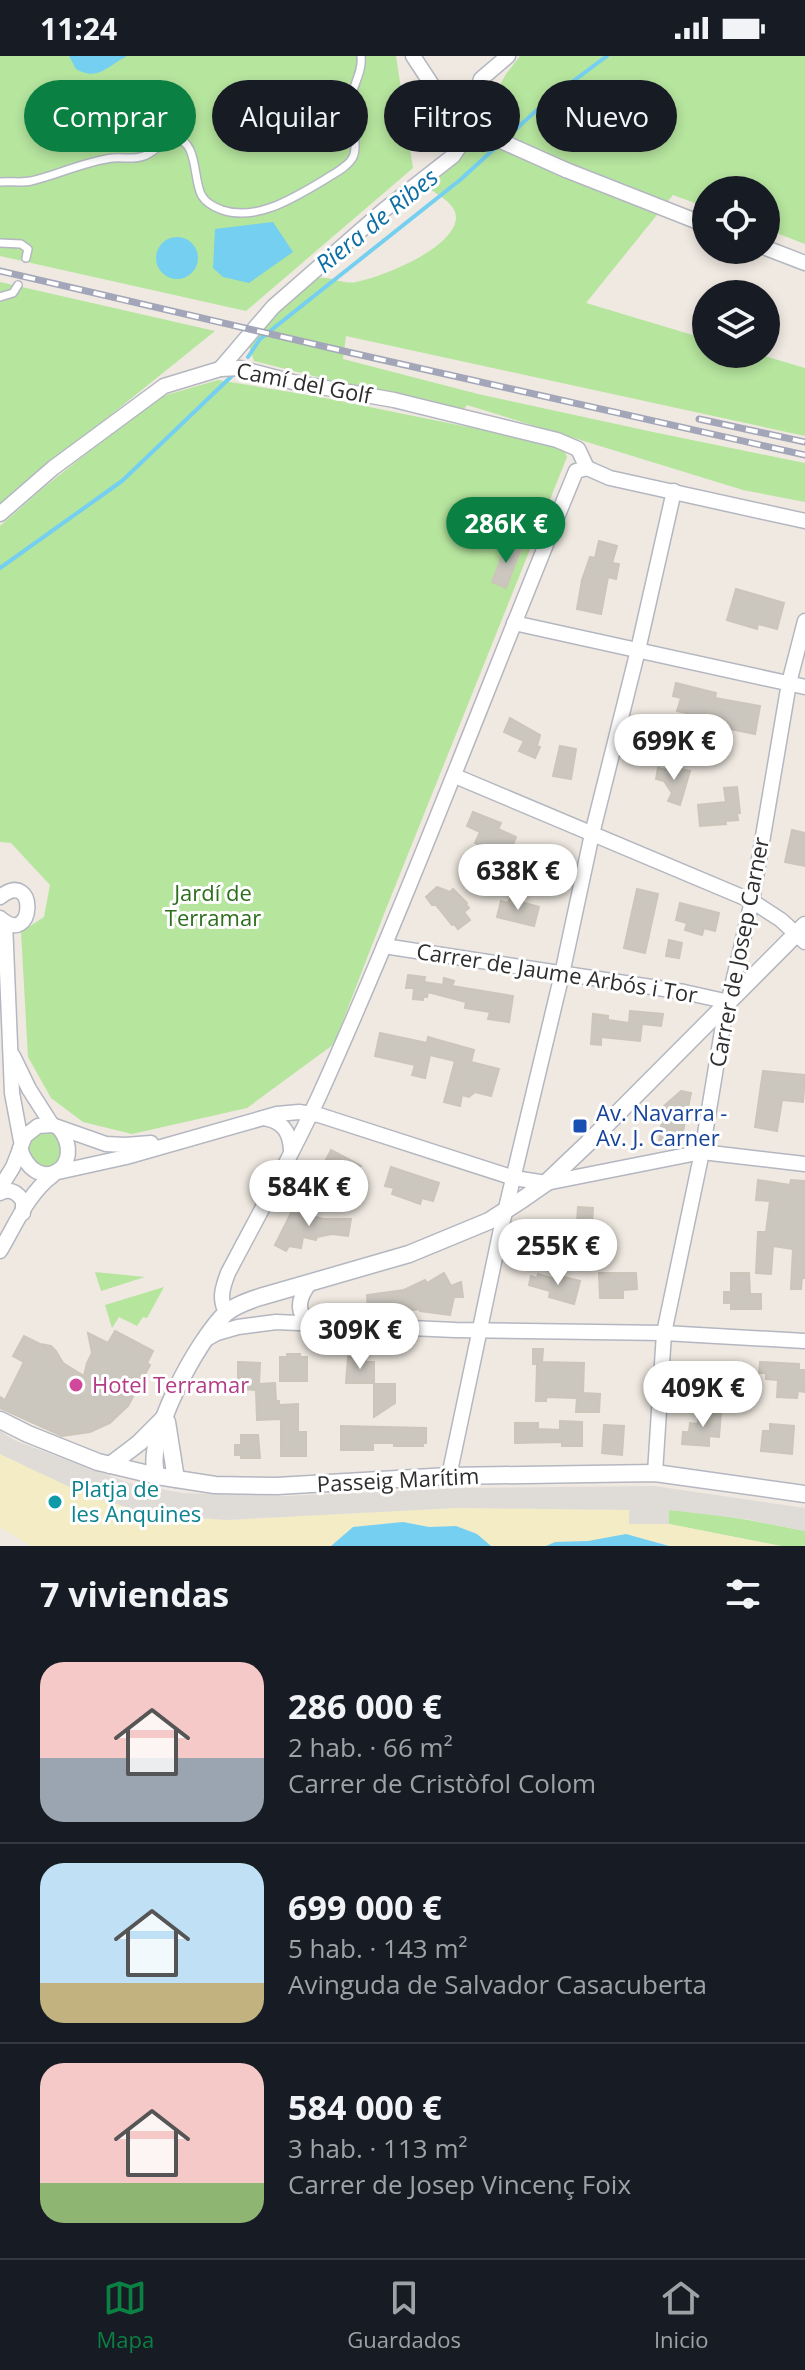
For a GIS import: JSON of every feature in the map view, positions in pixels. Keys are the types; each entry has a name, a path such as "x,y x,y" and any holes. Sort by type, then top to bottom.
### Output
{"street":[{"path":"413,56 440,97 474,129 566,170 692,220"},
{"path":"220,369 273,307 384,210 453,156 459,147 481,79 508,56"},
{"path":"780,253 805,263"},
{"name":"Camí del Golf","path":"0,514 53,468 164,386 220,369 240,368 331,390 394,400 557,440 578,449 587,468"},
{"path":"227,1313 222,1303 225,1279 310,1114 384,946 576,471 587,468 610,478 805,521"},
{"path":"449,1476 592,834 674,491"},
{"name":"Carrer de Josep Carner","path":"655,1473 664,1333 702,1152 723,1025 752,901 789,683 805,621"},
{"path":"514,623 805,687"},
{"path":"157,1476 154,1462 166,1413 184,1374 227,1313 251,1300 409,1254 506,1211 546,1183 802,933 752,901 455,776"},
{"path":"0,897 14,891 24,895 29,905 24,920 14,924 2,920 12,1093 28,1167 41,1174 55,1174 126,1157 289,1112 319,1115 514,1178 546,1183 702,1152 805,1164"},
{"name":"Carrer de Jaume Arbós i Tor","path":"384,946 684,992 729,1002"},
{"path":"0,1251 38,1189 55,1174 69,1155 65,1136 55,1126 19,1069 10,1044"},
{"path":"263,1118 281,1124 288,1134 291,1151"},
{"path":"23,1213 23,1201 16,1192 0,1190 21,1145 33,1128 55,1126 115,1145 190,1138"},
{"path":"310,1283 299,1305 301,1313 311,1325"},
{"path":"206,1339 217,1333 254,1324 276,1322 664,1333 805,1341"},
{"path":"110,1465 139,1443 166,1413"},
{"path":"166,1413 176,1479"},
{"name":"Passeig Marítim","path":"0,1420 76,1455 157,1476 215,1485 277,1486 449,1476 655,1473 805,1494"}],"lane":[{"path":"0,182 27,182 113,158 134,159 151,153 161,143 177,139 184,142 193,155 201,196 208,204 241,214 280,204 337,172 353,159 356,146 350,100 360,75 361,56"},
{"path":"0,243 21,244 28,249 26,258"},
{"path":"0,297 13,293 18,285"}],"green space":[{"path":"0,56 396,56 400,80 384,80 384,152 411,152 413,168 246,311 0,256"},
{"path":"520,56 805,56 805,244 780,234 780,176 692,176 692,202 673,195 586,303 692,335 692,368 780,368 780,361 805,368 805,436 346,336 343,359 478,394 805,463 805,502 743,490 467,405 461,413 254,361 249,346 257,328 314,279 351,283 368,279 416,259 444,240 453,228 455,212 449,203 427,187 428,177 457,152 520,152 520,80 503,80"},
{"path":"0,282 215,331 0,504"},
{"name":"Jardí de Terramar","path":"218,380 320,397 557,445 564,449 567,457 334,1044 247,1108 132,1134 83,1122 51,1098 28,1057 21,932 44,917 50,885 11,843 0,842 0,526 156,398"},
{"path":"36,1131 53,1131 65,1147 56,1165 43,1169 27,1158 27,1140"},
{"path":"95,1272 145,1277 101,1291"},
{"path":"164,1287 147,1318 143,1317 137,1326 119,1317 112,1328 105,1305"},
{"path":"669,1510 805,1531 805,1546 781,1546 669,1524"}],"sand":[{"path":"0,1454 85,1494 136,1510 182,1517 227,1520 456,1508 629,1510 629,1524 669,1524 781,1546 669,1546 661,1542 588,1541 555,1542 546,1546 491,1546 476,1534 456,1526 429,1527 403,1522 353,1527 331,1546 31,1546 0,1527"}],"shaded area":[{"path":"0,1431 16,1441 129,1483 182,1493 286,1496 467,1488 654,1486 805,1508 805,1531 745,1519 669,1510 669,1524 629,1524 629,1510 456,1508 227,1520 182,1517 136,1510 85,1494 42,1474 0,1454"}],"water":[{"path":"69,56 127,56 103,71 91,74 76,69"},
{"path":"273,222 293,252 249,283 223,277 213,268 215,229"},
{"path":"177,237 192,243 198,258 192,273 177,279 162,273 156,258 162,243"},
{"path":"403,1522 429,1527 456,1526 477,1534 491,1546 331,1546 353,1527"},
{"path":"626,1534 669,1546 546,1546 555,1542 588,1541"}],"building":[{"path":"599,541 617,546 612,563 619,564 616,579 608,577 601,614 577,609 582,580 590,557 595,558"},
{"path":"507,543 521,548 506,588 492,582"},
{"path":"736,589 784,603 777,629 758,624 757,629 727,620"},
{"path":"676,683 716,693 715,698 760,706 755,734 725,728 726,723 707,718 700,738 689,735 691,714 677,711 681,698 673,696"},
{"path":"510,718 540,735 537,746 540,747 535,758 519,751 524,741 504,732"},
{"path":"560,746 576,749 571,779 553,776"},
{"path":"667,766 690,771 680,805 668,801 672,793 664,781 656,779 658,768 666,770"},
{"path":"737,787 738,820 700,826 698,805 726,802 724,788"},
{"path":"473,812 501,823 498,829 516,837 509,854 475,843 480,832 467,826"},
{"path":"792,830 805,833 805,866 785,862"},
{"path":"437,887 450,892 453,889 467,903 469,908 464,912 470,920 458,929 426,897"},
{"path":"637,889 658,894 645,953 624,948"},
{"path":"510,899 539,907 534,926 497,917 501,901 508,903"},
{"path":"680,903 719,913 715,931 704,928 702,935 685,930 687,923 676,920"},
{"path":"669,940 682,943 679,958 666,956"},
{"path":"408,975 425,977 424,982 443,985 444,978 454,981 452,986 513,996 509,1022 488,1019 490,1012 465,1008 466,1002 428,992 423,1000 413,999 414,988 406,988"},
{"path":"630,1011 663,1014 661,1026 642,1024 640,1041 601,1037 601,1045 591,1044 593,1014 629,1023"},
{"path":"380,1033 427,1043 428,1037 474,1050 471,1062 499,1069 491,1096 475,1092 469,1097 462,1095 460,1106 444,1102 455,1061 430,1055 425,1078 412,1075 415,1065 375,1056"},
{"path":"763,1071 805,1075 803,1102 782,1100 777,1131 755,1127"},
{"path":"681,1091 691,1093 682,1136 659,1141 664,1106"},
{"path":"331,1150 361,1166 346,1202 321,1189 324,1183 316,1179"},
{"path":"391,1167 439,1183 433,1201 422,1198 420,1204 392,1194 394,1188 385,1186"},
{"path":"758,1180 790,1185 791,1180 805,1181 805,1278 802,1278 801,1289 791,1289 793,1249 773,1246 771,1274 756,1273 758,1232 766,1232 770,1201 756,1200"},
{"path":"295,1205 306,1208 306,1214 323,1219 351,1219 348,1236 332,1234 317,1237 316,1240 303,1237 301,1248 289,1246 286,1251 275,1245"},
{"path":"578,1207 593,1208 587,1258 540,1255 541,1241 551,1242 551,1236 576,1238"},
{"path":"444,1273 451,1286 461,1282 463,1297 454,1297 450,1315 419,1309 407,1311 407,1308 368,1310 367,1295 404,1290 425,1280 427,1283"},
{"path":"599,1273 636,1273 637,1289 623,1290 623,1298 600,1298"},
{"path":"731,1273 749,1273 750,1294 761,1294 761,1309 731,1309 731,1303 724,1303 724,1292 731,1292"},
{"path":"538,1274 580,1281 574,1304 549,1297 550,1291 529,1285 531,1276 537,1278"},
{"name":"Hotel Terramar","path":"115,1331 153,1351 147,1363 150,1365 128,1406 110,1423 90,1432 62,1436 0,1408 0,1397 5,1400 24,1362 13,1356 24,1336 51,1346 63,1363 84,1376 92,1353 88,1333 108,1343"},
{"path":"533,1349 543,1349 542,1362 584,1363 583,1393 600,1394 599,1412 576,1412 577,1398 546,1397 546,1401 536,1401 537,1364 533,1364"},
{"path":"287,1354 307,1357 307,1381 280,1381 280,1357 287,1357"},
{"path":"366,1356 366,1362 374,1362 374,1383 346,1383 348,1357"},
{"path":"238,1362 260,1363 259,1384 275,1383 279,1405 298,1404 298,1432 306,1432 306,1456 281,1456 281,1419 257,1420 256,1390 242,1389 243,1381 238,1381"},
{"path":"760,1362 799,1364 799,1370 805,1370 805,1392 798,1391 797,1398 777,1397 778,1380 766,1379 766,1373 759,1373"},
{"path":"374,1384 395,1384 395,1403 374,1417"},
{"path":"698,1411 721,1412 719,1437 709,1436 709,1446 682,1444 683,1432 689,1432 690,1423 698,1424"},
{"path":"560,1421 582,1422 582,1446 562,1446 562,1442 515,1443 515,1423 538,1423 538,1429 560,1430"},
{"path":"770,1424 794,1426 792,1454 761,1451 763,1431 770,1431"},
{"path":"604,1425 624,1426 622,1455 602,1453"},
{"path":"341,1426 426,1428 426,1443 423,1446 394,1446 394,1443 373,1443 373,1450 341,1450"},
{"path":"241,1435 258,1435 260,1458 235,1455 235,1445 241,1445"}],"waterway":[{"name":"Riera de Ribes","path":"248,357 260,339 460,180 548,100 607,56"},
{"name":"Riera de Ribes","path":"0,568 122,481 236,372"}],"railway":[{"path":"0,271 805,455"},
{"path":"699,419 805,442"}],"place":[{"name":"Av. Navarra - Av. J. Carner","path":"580,1126"},
{"name":"Hotel Terramar","path":"76,1385"},
{"name":"Platja de les Anquines","path":"55,1502"}]}
